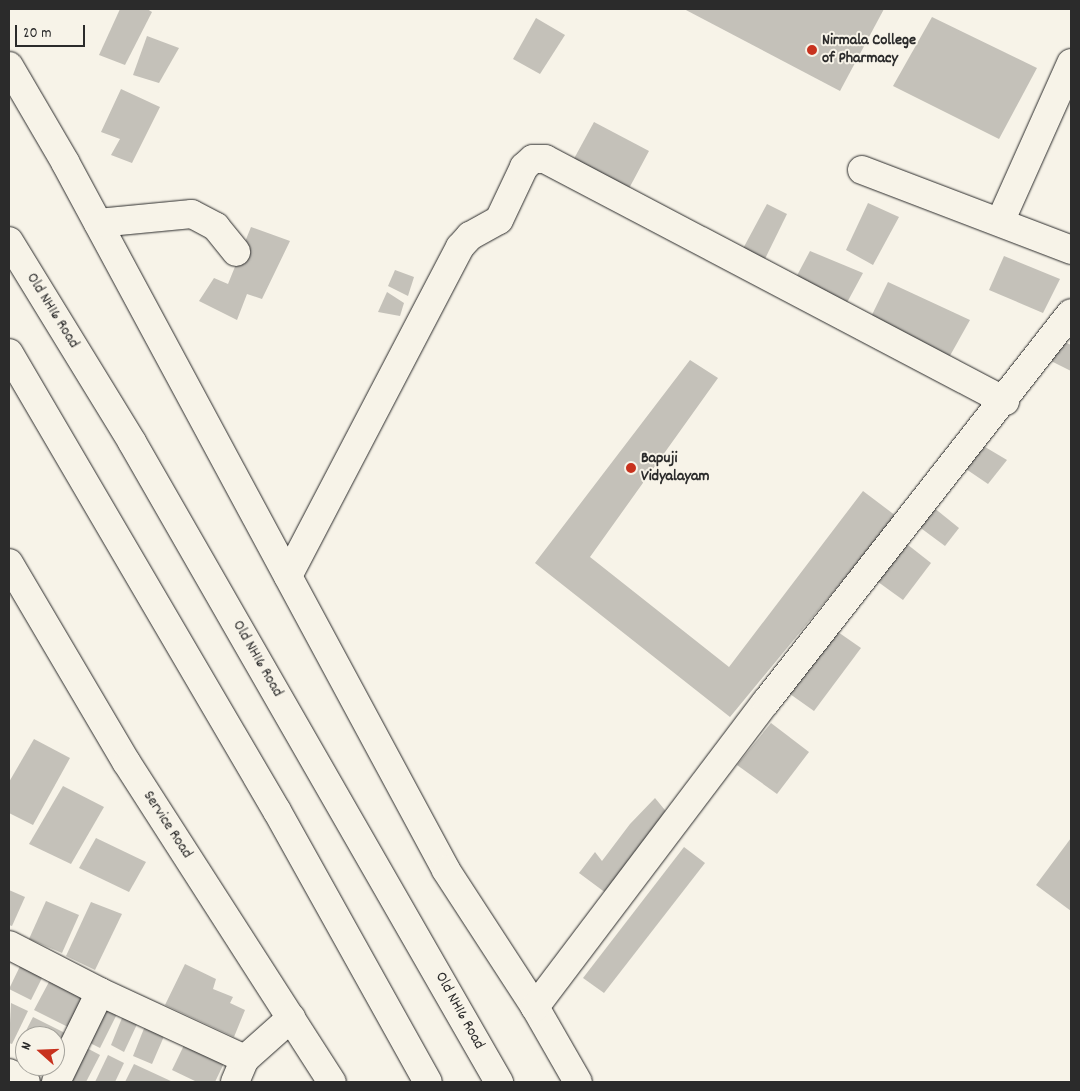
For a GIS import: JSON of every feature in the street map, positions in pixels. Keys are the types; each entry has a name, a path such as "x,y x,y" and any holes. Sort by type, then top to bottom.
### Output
{"street":[{"path":"1000,222 1071,63"},
{"path":"9,66 98,223 446,870 534,1007 578,1082"},
{"path":"288,576 460,247 470,236 499,220 524,167 533,159 545,159 1005,401"},
{"path":"862,170 1071,250"},
{"path":"98,223 192,214 216,227 236,252"},
{"name":"Old NH16 Road","path":"9,241 132,442 499,1082"},
{"path":"534,1007 766,702 1005,401 1071,313"},
{"path":"9,353 277,811 428,1082"},
{"name":"Service Road","path":"9,564 127,763 332,1082"},
{"path":"9,945 100,992 240,1071 291,1018"},
{"path":"56,1082 100,992"},
{"path":"9,1073 26,1082"}],"building":[{"path":"120,9 147,9 152,12 125,65 99,55"},
{"name":"Nirmala College of Pharmacy","path":"684,9 884,9 840,91"},
{"path":"932,17 1037,68 999,139 893,86"},
{"path":"536,18 565,35 540,74 513,59"},
{"path":"147,36 179,48 159,83 133,75"},
{"path":"121,89 160,107 132,163 111,155 120,139 101,132"},
{"path":"594,122 649,151 625,196 570,166"},
{"path":"868,203 899,217 873,265 846,250"},
{"path":"767,204 787,214 760,269 738,258"},
{"path":"251,227 290,241 262,299 247,294 237,320 199,301 214,278 228,284"},
{"path":"810,251 863,273 843,310 792,285"},
{"path":"1004,256 1060,279 1043,313 989,290"},
{"path":"395,270 414,277 408,296 388,286"},
{"path":"888,282 970,320 947,361 868,323"},
{"path":"387,292 404,303 400,316 378,312"},
{"path":"1060,340 1071,345 1071,371 1049,360"},
{"name":"Bapuji Vidyalayam","path":"690,360 718,378 590,557 729,667 863,491 896,516 730,717 535,563"},
{"path":"980,444 1007,460 988,484 963,467"},
{"path":"933,507 959,528 945,546 918,526"},
{"path":"903,541 931,563 903,600 874,579"},
{"path":"838,632 861,648 814,711 790,694"},
{"path":"771,723 809,752 777,794 737,765"},
{"path":"34,739 70,758 33,825 9,813 9,782"},
{"path":"63,786 104,807 71,864 29,844"},
{"path":"655,798 669,815 610,896 579,873 595,852 602,861 630,824"},
{"path":"96,838 146,862 129,892 79,868"},
{"path":"1071,838 1071,911 1036,885"},
{"path":"684,847 705,863 604,993 583,978"},
{"path":"9,890 25,897 12,926 9,925"},
{"path":"46,901 79,915 62,953 29,939"},
{"path":"91,902 122,914 95,970 66,956"},
{"path":"22,962 44,974 31,1000 9,989"},
{"path":"185,964 216,979 213,989 233,997 230,1003 245,1010 234,1037 165,1005"},
{"path":"50,980 86,998 70,1028 34,1010"},
{"path":"11,1003 28,1011 21,1026 15,1026 15,1038 12,1044 9,1043"},
{"path":"99,1004 118,1012 100,1048 82,1039"},
{"path":"124,1013 139,1020 124,1052 111,1045"},
{"path":"33,1017 51,1026 28,1026"},
{"path":"145,1026 165,1034 152,1064 133,1056"},
{"path":"65,1033 69,1035 65,1043"},
{"path":"187,1039 227,1057 215,1082 197,1082 172,1070"},
{"path":"83,1046 100,1055 86,1082 69,1082"},
{"path":"108,1055 124,1063 115,1082 95,1082"},
{"path":"134,1064 173,1082 125,1082"}],"place":[{"name":"Nirmala College of Pharmacy","path":"812,50"},
{"name":"Bapuji Vidyalayam","path":"631,468"}]}
